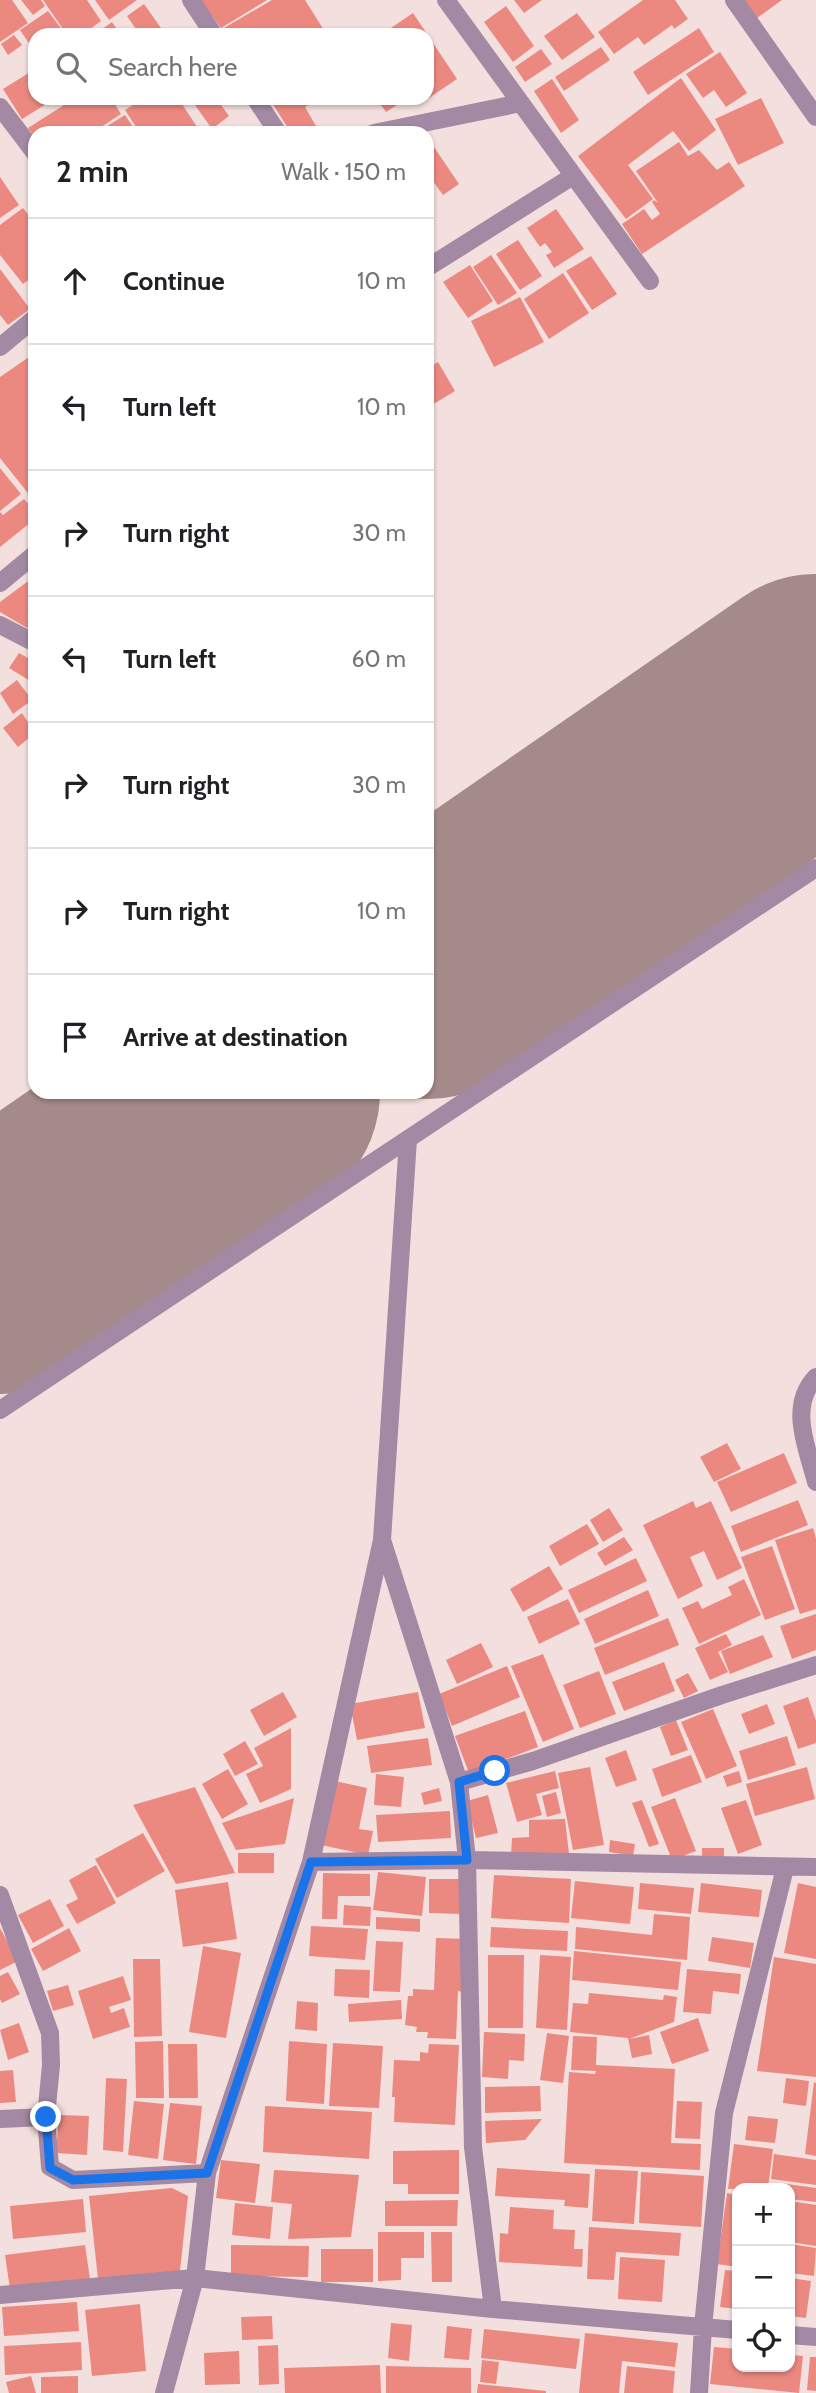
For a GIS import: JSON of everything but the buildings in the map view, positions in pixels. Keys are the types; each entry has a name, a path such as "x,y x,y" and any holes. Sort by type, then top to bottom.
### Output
{"street":[{"path":"191,0 209,28"},
{"path":"446,0 650,281"},
{"path":"734,0 816,117"},
{"path":"408,126 521,103"},
{"path":"260,105 273,126"},
{"path":"0,107 28,144"},
{"path":"434,264 573,176"},
{"path":"0,347 28,324"},
{"path":"0,583 28,560"},
{"path":"0,625 28,639"},
{"path":"0,1412 816,868"},
{"path":"164,2393 195,2278 207,2173 311,1862 382,1540 408,1139"},
{"path":"816,1377 807,1386 800,1411 802,1430 816,1482"},
{"path":"382,1540 459,1782 467,1860 473,2147 492,2309"},
{"path":"459,1782 533,1762 816,1665"},
{"path":"311,1862 467,1860 816,1867"},
{"path":"699,2393 724,2113 785,1868"},
{"path":"0,1895 50,2033 51,2065 46,2117 50,2168 73,2180 207,2173"},
{"path":"0,2119 46,2117"},
{"path":"0,2295 195,2278 492,2309 732,2330"},
{"path":"795,2335 816,2337"}],"runway":[{"path":"434,966 816,702"},
{"path":"0,1266 242,1099"}],"route":[{"path":"46,2117 50,2168 73,2180 207,2173 311,1862 467,1860 459,1782 495,1771"}]}
